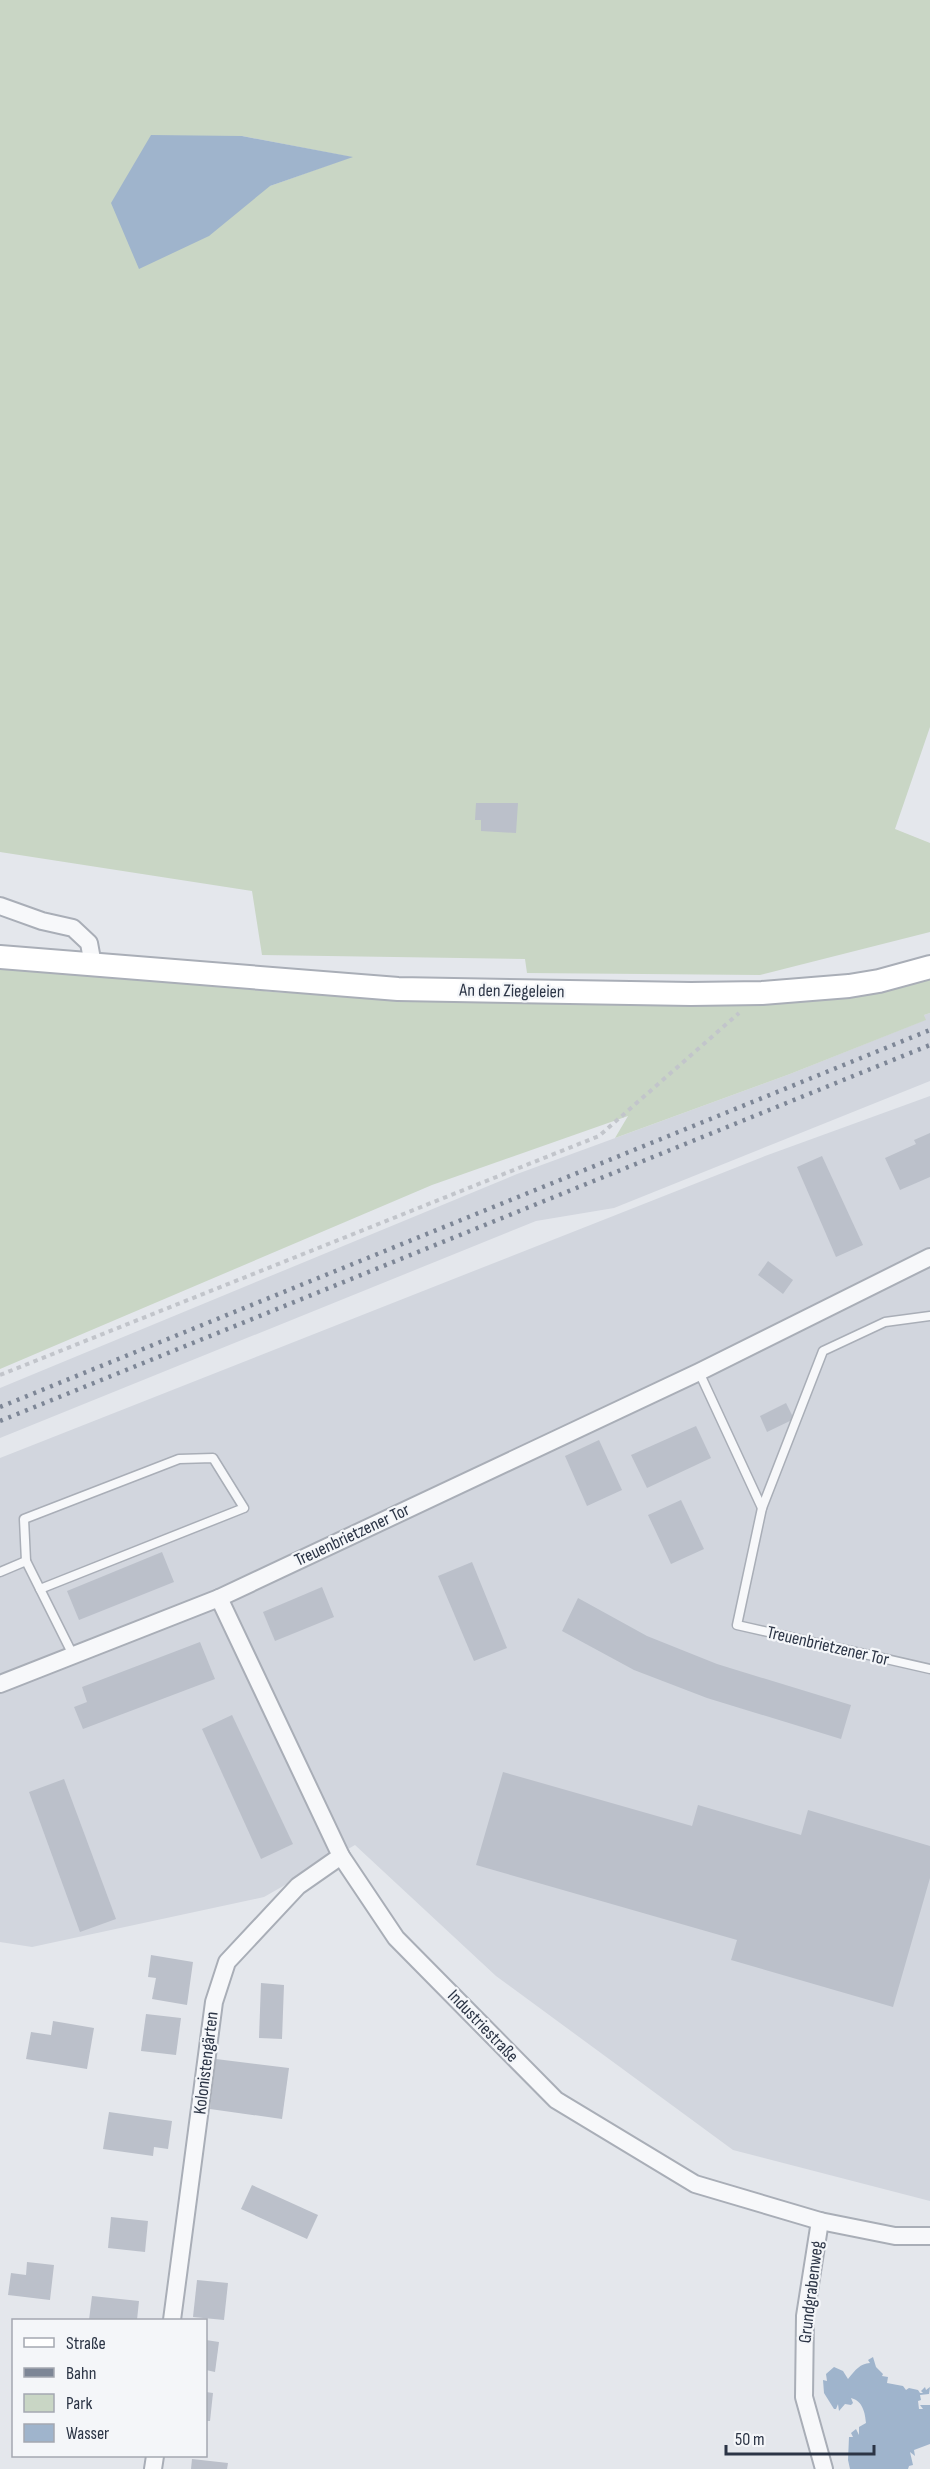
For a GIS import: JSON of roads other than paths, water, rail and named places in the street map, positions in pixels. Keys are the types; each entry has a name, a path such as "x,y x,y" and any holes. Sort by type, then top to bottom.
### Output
{"street":[{"path":"0,906 72,928 89,943 93,965"},
{"name":"An den Ziegeleien","path":"0,957 398,989 762,993 849,986 879,981 930,967"},
{"name":"Treuenbrietzener Tor","path":"0,1684 219,1598 699,1372 930,1257"},
{"name":"Industriestraße","path":"219,1598 341,1856 396,1938 556,2100 695,2184 820,2221 895,2236 930,2236"},
{"name":"Kolonistengärten","path":"172,2319 213,2002 227,1962 298,1886 341,1856"},
{"name":"Grundgrabenweg","path":"820,2221 805,2316 804,2397 824,2469"}],"lane":[{"name":"Treuenbrietzener Tor","path":"930,1317 885,1322 823,1351 762,1508 737,1625 930,1669"},
{"path":"699,1372 762,1508"},
{"path":"40,1590 244,1508 213,1458 179,1459 24,1519 26,1561 40,1590 73,1655"},
{"path":"0,1572 26,1561"}],"water":[{"path":"151,135 242,136 353,157 270,186 209,236 139,269 111,203"},
{"path":"873,2357 882,2376 888,2377 887,2383 903,2386 906,2390 909,2388 918,2390 920,2393 923,2393 921,2391 925,2387 926,2390 930,2387 929,2394 920,2395 921,2400 918,2401 919,2409 923,2409 920,2405 930,2405 930,2444 914,2450 915,2456 910,2452 913,2465 908,2469 850,2469 849,2437 853,2437 851,2433 856,2429 859,2435 859,2427 866,2423 864,2411 858,2402 851,2398 853,2403 851,2405 845,2404 839,2411 838,2404 834,2409 824,2393 823,2380 827,2381 826,2374 834,2367 843,2371 848,2379 858,2368 870,2363 868,2360"}],"railway":[{"path":"0,1407 930,1030"},
{"path":"0,1421 930,1045"}]}
